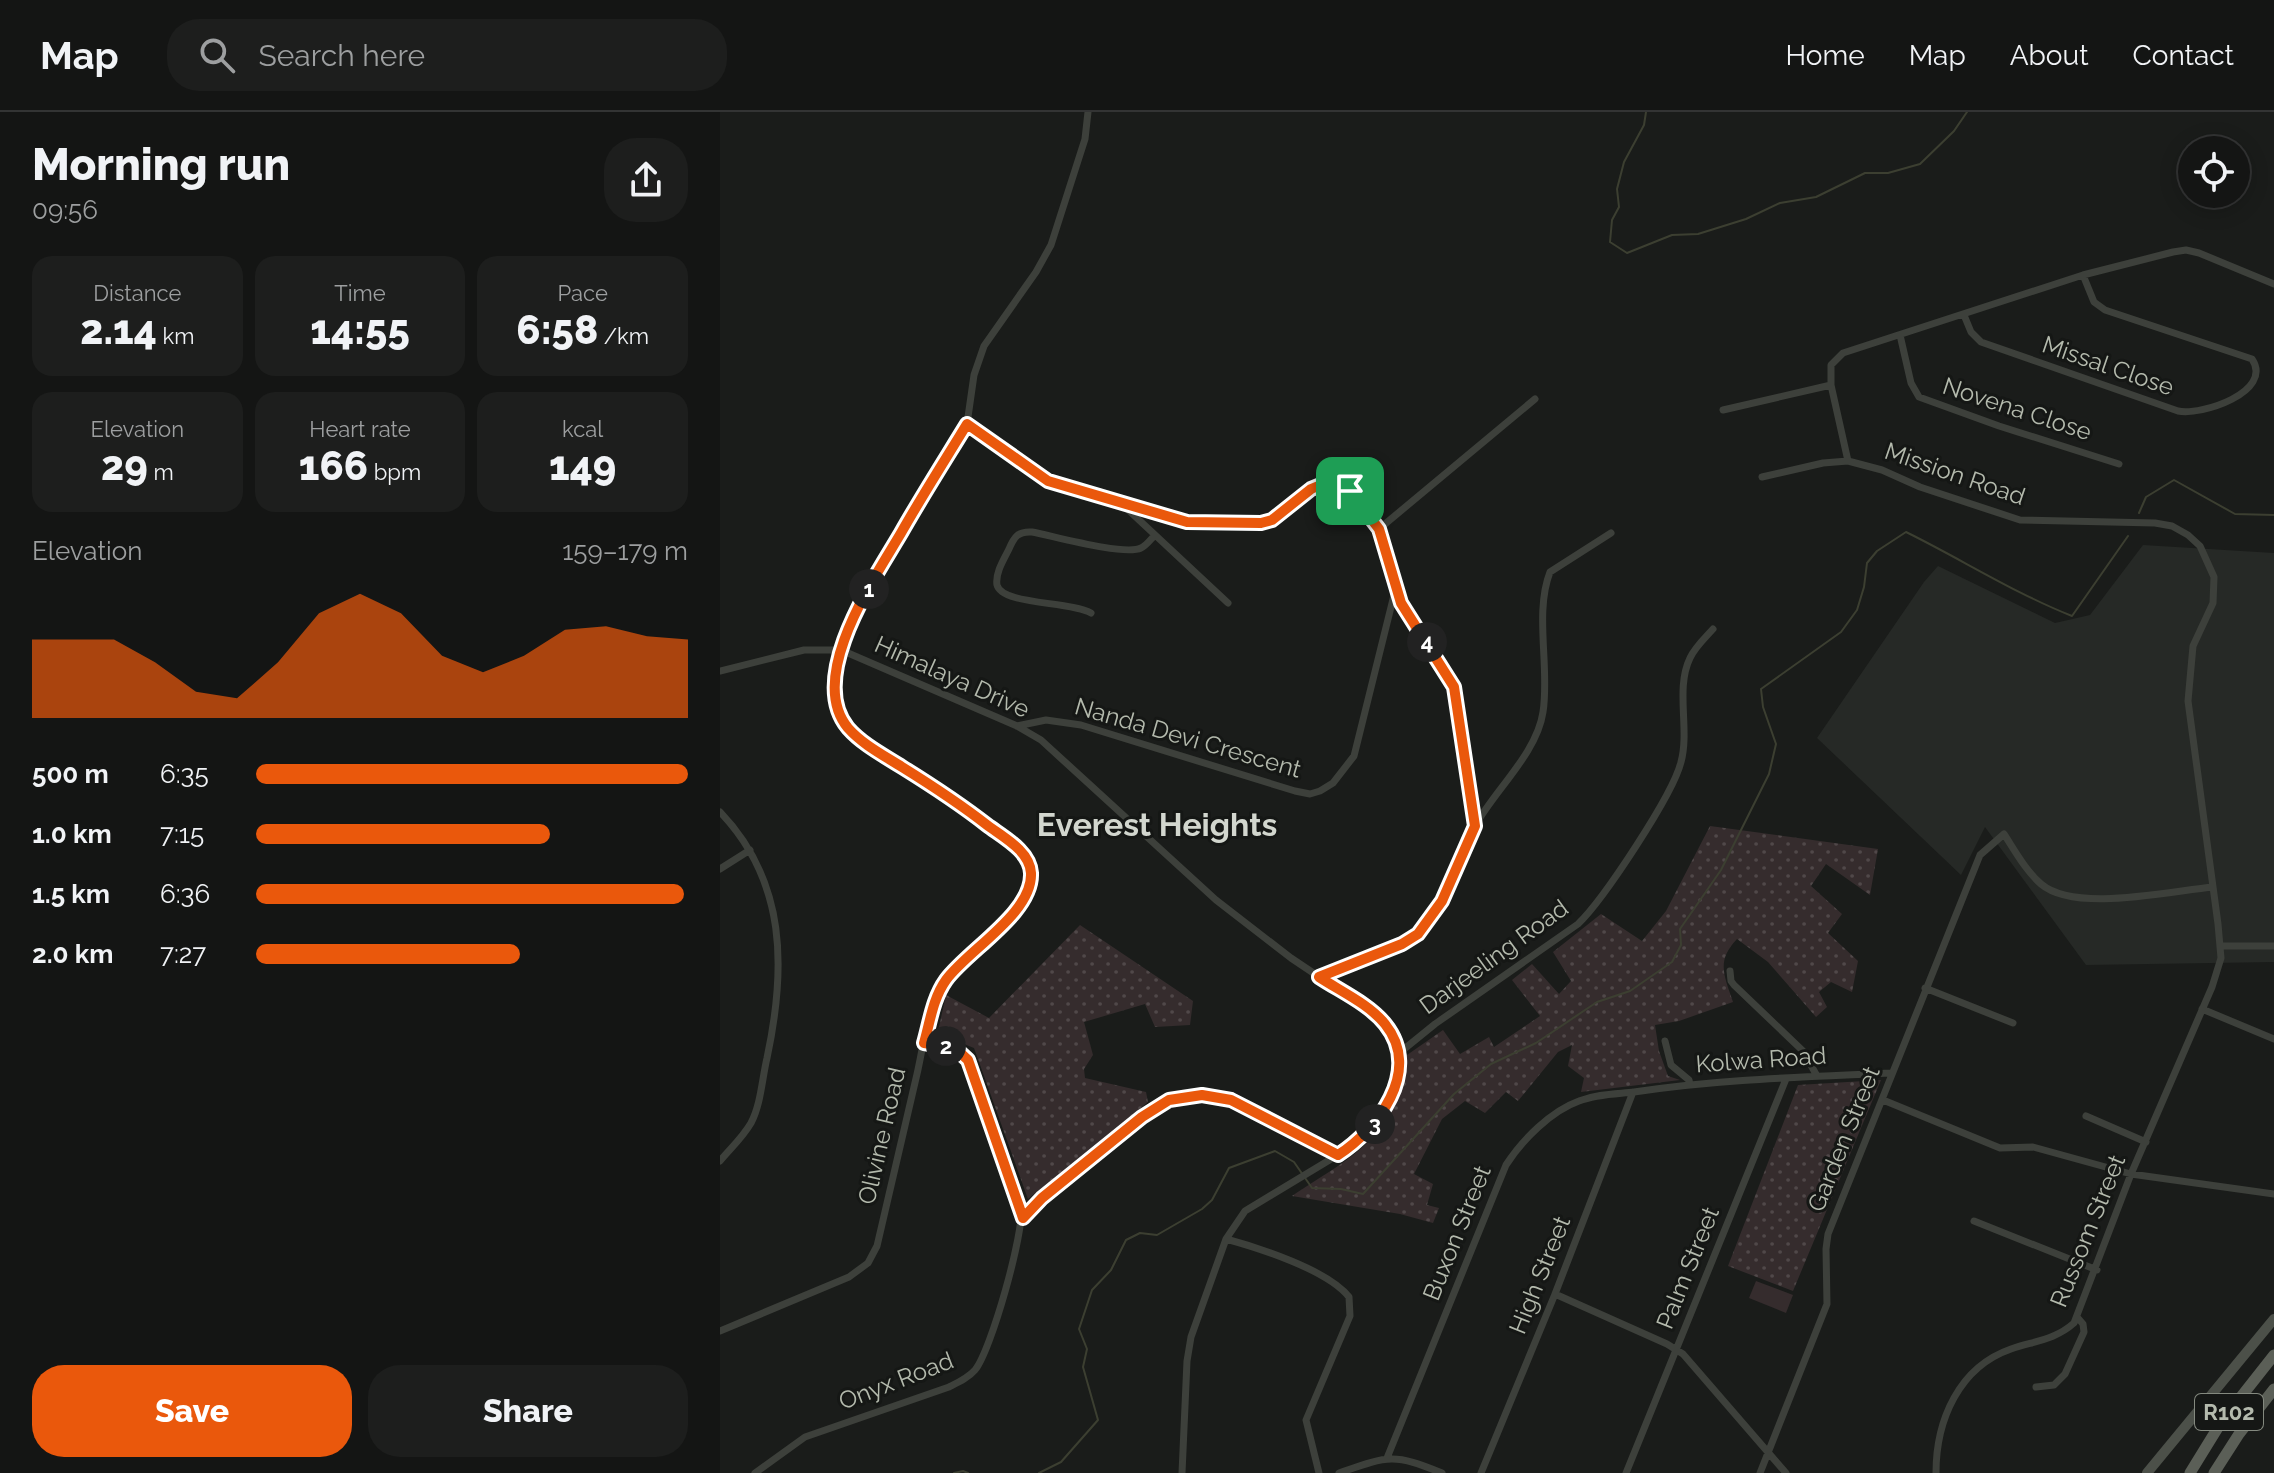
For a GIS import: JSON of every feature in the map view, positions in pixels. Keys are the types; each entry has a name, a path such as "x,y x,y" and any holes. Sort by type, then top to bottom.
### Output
{"main road":[{"name":"R102","path":"2190,1473 2228,1413 2274,1355"},
{"name":"R102","path":"2214,1473 2274,1389"}],"street":[{"name":"Himalaya Drive","path":"1088,112 1082,152 1051,245 1036,272 984,346 974,375 967,424 863,598 841,650 1017,726 1041,740 1216,900 1319,977 1376,1015 1392,1036 1398,1054"},
{"path":"1723,410 1831,385 1830,373 1836,358 1843,353 2083,275 2186,250 2274,284"},
{"name":"Missal Close","path":"1964,315 1971,332 1981,342 2178,411 2206,411 2245,398 2260,387 2262,370 2252,359 2105,310 2091,297 2083,275"},
{"name":"Novena Close","path":"1900,335 1911,383 1919,397 2119,464"},
{"name":"Mission Road","path":"1831,385 1848,461 1882,470 1920,487 2020,520 2155,523 2172,526 2200,546 2214,577 2215,591 2213,603 2193,646 2188,701 2221,946"},
{"path":"1379,529 1535,399"},
{"path":"967,424 1048,481 1187,522 1261,523 1281,516 1311,489 1328,482 1350,491 1379,529 1390,560 1395,591 1454,687 1475,826"},
{"path":"1762,477 1823,463 1848,461"},
{"path":"1123,504 1228,603"},
{"path":"1091,613 1064,604 1010,598 1000,592 998,573 1015,536 1021,532 1032,532 1133,550 1141,548 1155,535"},
{"path":"1319,977 1402,944 1418,934 1442,901 1475,826 1530,745 1543,715 1545,599 1550,572 1611,533"},
{"name":"Nanda Devi Crescent","path":"1017,726 1046,720 1081,725 1295,791 1310,794 1320,791 1333,783 1354,756 1395,591"},
{"name":"Darjeeling Road","path":"1398,1054 1435,1024 1578,924 1597,904 1674,783 1684,747 1686,669 1694,651 1713,629"},
{"path":"720,671 804,650 841,650"},
{"name":"Olivine Road","path":"720,1331 849,1277 868,1263 877,1246 924,1043 945,980 1013,913 1029,885 1029,863 1015,846 975,815 855,736 845,724 835,691 841,650"},
{"path":"720,812 750,850 771,898 779,952 776,1010 755,1113 747,1130 720,1161"},
{"name":"Garden Street","path":"1760,1473 1827,1304 1828,1234 1980,855 2004,834 2029,872 2043,886 2070,898 2105,899 2213,887"},
{"path":"720,869 750,850"},
{"path":"2221,946 2274,946"},
{"name":"Russom Street","path":"1936,1473 1940,1439 1954,1398 1972,1370 1996,1354 2063,1332 2077,1317 2131,1174 2220,968 2221,946"},
{"path":"1730,971 1734,985 1803,1051 1817,1076"},
{"path":"1925,988 2013,1023"},
{"path":"2202,1009 2274,1039"},
{"path":"1665,1041 1671,1065 1689,1080 1690,1085"},
{"path":"924,1043 955,1048 968,1060 1023,1218 1042,1198 1131,1126 1157,1105 1169,1100 1202,1095 1231,1100 1338,1155"},
{"path":"1182,1473 1187,1361 1191,1337 1226,1239 1245,1211 1356,1144 1383,1113 1397,1076 1398,1054"},
{"name":"Kolwa Road","path":"1633,1092 1690,1085 1892,1073"},
{"name":"Palm Street","path":"1626,1473 1786,1079"},
{"name":"High Street","path":"1481,1473 1555,1294 1633,1092"},
{"name":"Buxon Street","path":"1387,1458 1506,1165 1515,1151 1545,1123 1576,1102 1633,1092"},
{"path":"1883,1100 2000,1148 2033,1147 2131,1174 2274,1194"},
{"path":"2086,1116 2146,1142"},
{"name":"Onyx Road","path":"755,1473 805,1437 949,1387 975,1371 986,1348 1023,1218"},
{"path":"1974,1221 2097,1270"},
{"path":"1226,1239 1272,1254 1330,1280 1349,1297 1350,1316 1306,1420 1319,1473"},
{"path":"1555,1294 1676,1349 1692,1363 1786,1473"},
{"path":"2036,1387 2051,1386 2061,1380 2084,1330 2077,1317"},
{"path":"2147,1473 2274,1319"},
{"path":"2063,1332 2078,1343"},
{"path":"1339,1473 1387,1458 1417,1463 1442,1473"}],"shaded area":[{"path":"2143,545 2274,553 2274,962 2086,965 1985,827 1961,875 1817,738 1938,566 2055,623 2090,615"},
{"path":"1710,826 1878,849 1870,895 1826,864 1811,886 1842,914 1828,933 1858,961 1852,992 1831,982 1819,992 1827,1007 1816,1017 1768,962 1737,939 1724,961 1733,1002 1679,1021 1655,1025 1659,1051 1668,1076 1680,1080 1581,1092 1584,1078 1568,1066 1572,1045 1558,1052 1518,1101 1506,1092 1485,1113 1465,1101 1442,1119 1414,1174 1433,1184 1427,1205 1439,1208 1433,1223 1400,1214 1292,1196 1336,1168 1369,1141 1393,1106 1407,1055 1443,1030 1460,1054 1489,1037 1494,1047 1540,1016 1512,980 1532,964 1559,994 1571,981 1553,952 1601,914 1642,941 1666,911"},
{"path":"1080,925 1193,1001 1190,1025 1155,1027 1145,1004 1084,1022 1093,1055 1084,1069 1085,1078 1146,1092 1148,1102 1028,1199 974,1048 937,1036 946,995 989,1018"},
{"path":"1881,1080 1793,1291 1728,1266 1798,1085"},
{"path":"1756,1281 1793,1295 1786,1313 1749,1298"}],"waterway":[{"path":"1646,112 1644,125 1624,162 1617,189 1619,207 1612,220 1610,242 1627,253 1672,235 1698,234 1746,219 1780,203 1816,197 1865,173 1888,173 1920,164 1954,131 1967,112"},
{"path":"2139,513 2146,497 2174,480 2235,514 2274,515"},
{"path":"1039,1473 1061,1462 1098,1420 1083,1367 1087,1349 1079,1329 1092,1290 1111,1270 1126,1240 1140,1233 1157,1235 1202,1209 1212,1200 1229,1168 1275,1151 1294,1162 1312,1188 1363,1194 1454,1094 1491,1064 1536,1043 1597,1002 1630,991 1672,962 1681,945 1680,929 1721,870 1769,774 1776,744 1763,707 1761,689 1841,632 1857,610 1867,563 1877,551 1906,532 2072,616 2128,536"},
{"path":"954,1473 968,1473"}],"district":[{"name":"Everest Heights","path":"1157,825"}],"route":[{"path":"967,424 1061,487 1187,522 1261,523 1281,516 1319,485 1328,482 1342,485 1350,491 1379,529 1390,560 1395,591 1454,687 1475,826 1442,901 1418,934 1402,944 1319,977 1386,1025 1398,1054 1393,1092 1371,1129 1356,1144 1338,1155 1216,1095 1169,1100 1142,1117 1042,1198 1023,1218 968,1060 955,1048 924,1043 945,980 1013,913 1024,898 1031,873 1029,863 1015,846 975,815 870,747 845,724 839,713 835,691 841,650 856,612 967,424"}]}
